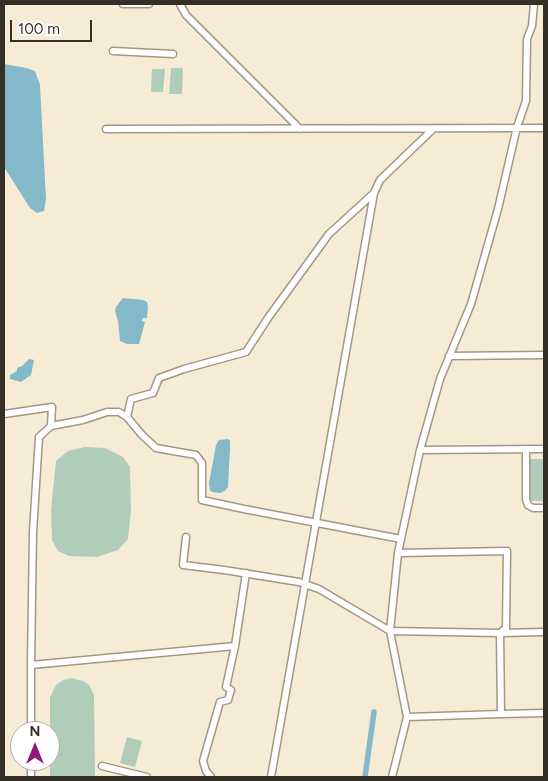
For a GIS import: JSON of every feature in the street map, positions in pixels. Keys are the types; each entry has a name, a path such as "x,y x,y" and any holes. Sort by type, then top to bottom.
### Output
{"street":[{"path":"124,4 149,4"},
{"path":"180,4 186,15 300,129"},
{"path":"392,777 406,717 390,631 398,552 420,450 440,379 470,304 498,209 517,127 526,101 527,39 532,26 534,4"},
{"path":"114,50 173,54"},
{"path":"106,130 544,128"},
{"path":"271,777 374,193 380,180 433,129"},
{"path":"127,417 132,399 153,393 159,378 246,352 268,318 329,234 374,193"},
{"path":"450,356 544,356"},
{"path":"4,414 52,407 52,426"},
{"path":"31,721 33,532 39,437 52,426 83,420 107,412 119,412 127,417 156,448 196,455 202,462 202,500 244,510 401,539"},
{"path":"420,450 544,449"},
{"path":"526,450 526,499 528,505 533,508 544,508"},
{"path":"186,537 183,565 299,582 319,589 390,631 544,632"},
{"path":"398,552 507,551 506,628 500,633"},
{"path":"211,777 206,771 204,761 220,702 228,700 230,690 226,686 235,646 246,573"},
{"path":"500,633 501,714"},
{"path":"31,665 235,646"},
{"path":"406,717 544,714"},
{"path":"102,766 146,777"}],"green space":[{"path":"171,68 183,68 182,94 169,94"},
{"path":"152,69 165,69 163,92 151,92"},
{"path":"85,447 105,448 123,457 130,467 131,511 128,539 118,550 97,557 69,556 58,551 52,540 51,509 56,461 68,451"},
{"path":"529,459 544,459 544,501 529,501"},
{"path":"72,678 83,681 89,685 94,695 95,777 50,777 50,771 60,771 60,721 50,721 50,697 56,685 63,680"},
{"path":"127,737 142,741 135,767 120,763"}],"water":[{"path":"4,64 35,71 40,85 46,199 44,211 37,213 30,208 4,167"},
{"path":"123,298 147,302 147,318 143,318 142,321 145,322 139,344 127,344 120,341 115,311"},
{"path":"29,359 34,360 31,375 21,382 10,379 10,375"},
{"path":"228,439 230,441 230,449 228,487 220,493 212,492 209,483 216,445 219,440"}],"waterway":[{"path":"365,777 374,712"}]}
